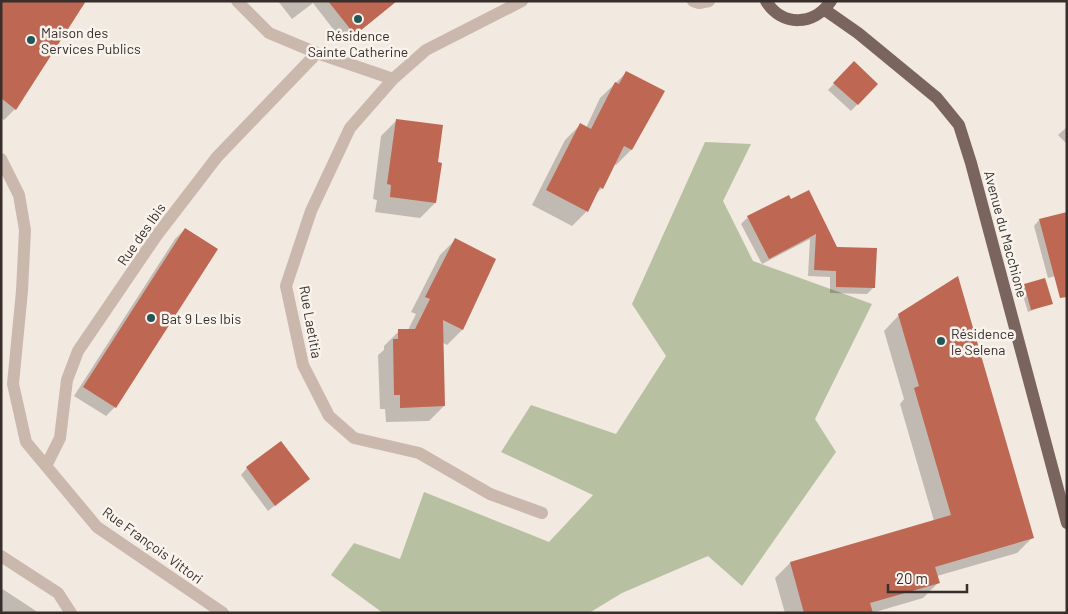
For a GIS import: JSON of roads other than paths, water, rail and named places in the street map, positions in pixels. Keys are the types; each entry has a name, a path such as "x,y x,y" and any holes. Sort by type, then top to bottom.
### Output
{"main road":[{"path":"766,1 774,12 784,18 799,21 813,18 828,6"},
{"name":"Avenue du Macchione","path":"828,6 937,98 958,125 971,163 1067,523"}],"street":[{"path":"237,1 269,33 317,53 393,78"},
{"name":"Rue Laetitia","path":"522,1 426,50 393,78 350,128 311,211 286,286 303,366 329,416 354,438 419,453 490,494 542,513"},
{"path":"693,1 699,3 709,1"},
{"name":"Rue des Ibis","path":"46,466 60,438 67,380 78,351 157,235 217,157 317,53"},
{"name":"Rue François Vittori","path":"1,159 19,195 26,230 13,384 26,442 97,527 223,613"},
{"path":"1,556 58,593 70,613"}],"place":[{"name":"Résidence Sainte Catherine","path":"358,19"},
{"name":"Maison des Services Publics","path":"31,40"},
{"name":"Bat 9 Les Ibis","path":"151,318"},
{"name":"Résidence le Selena","path":"941,341"}]}
